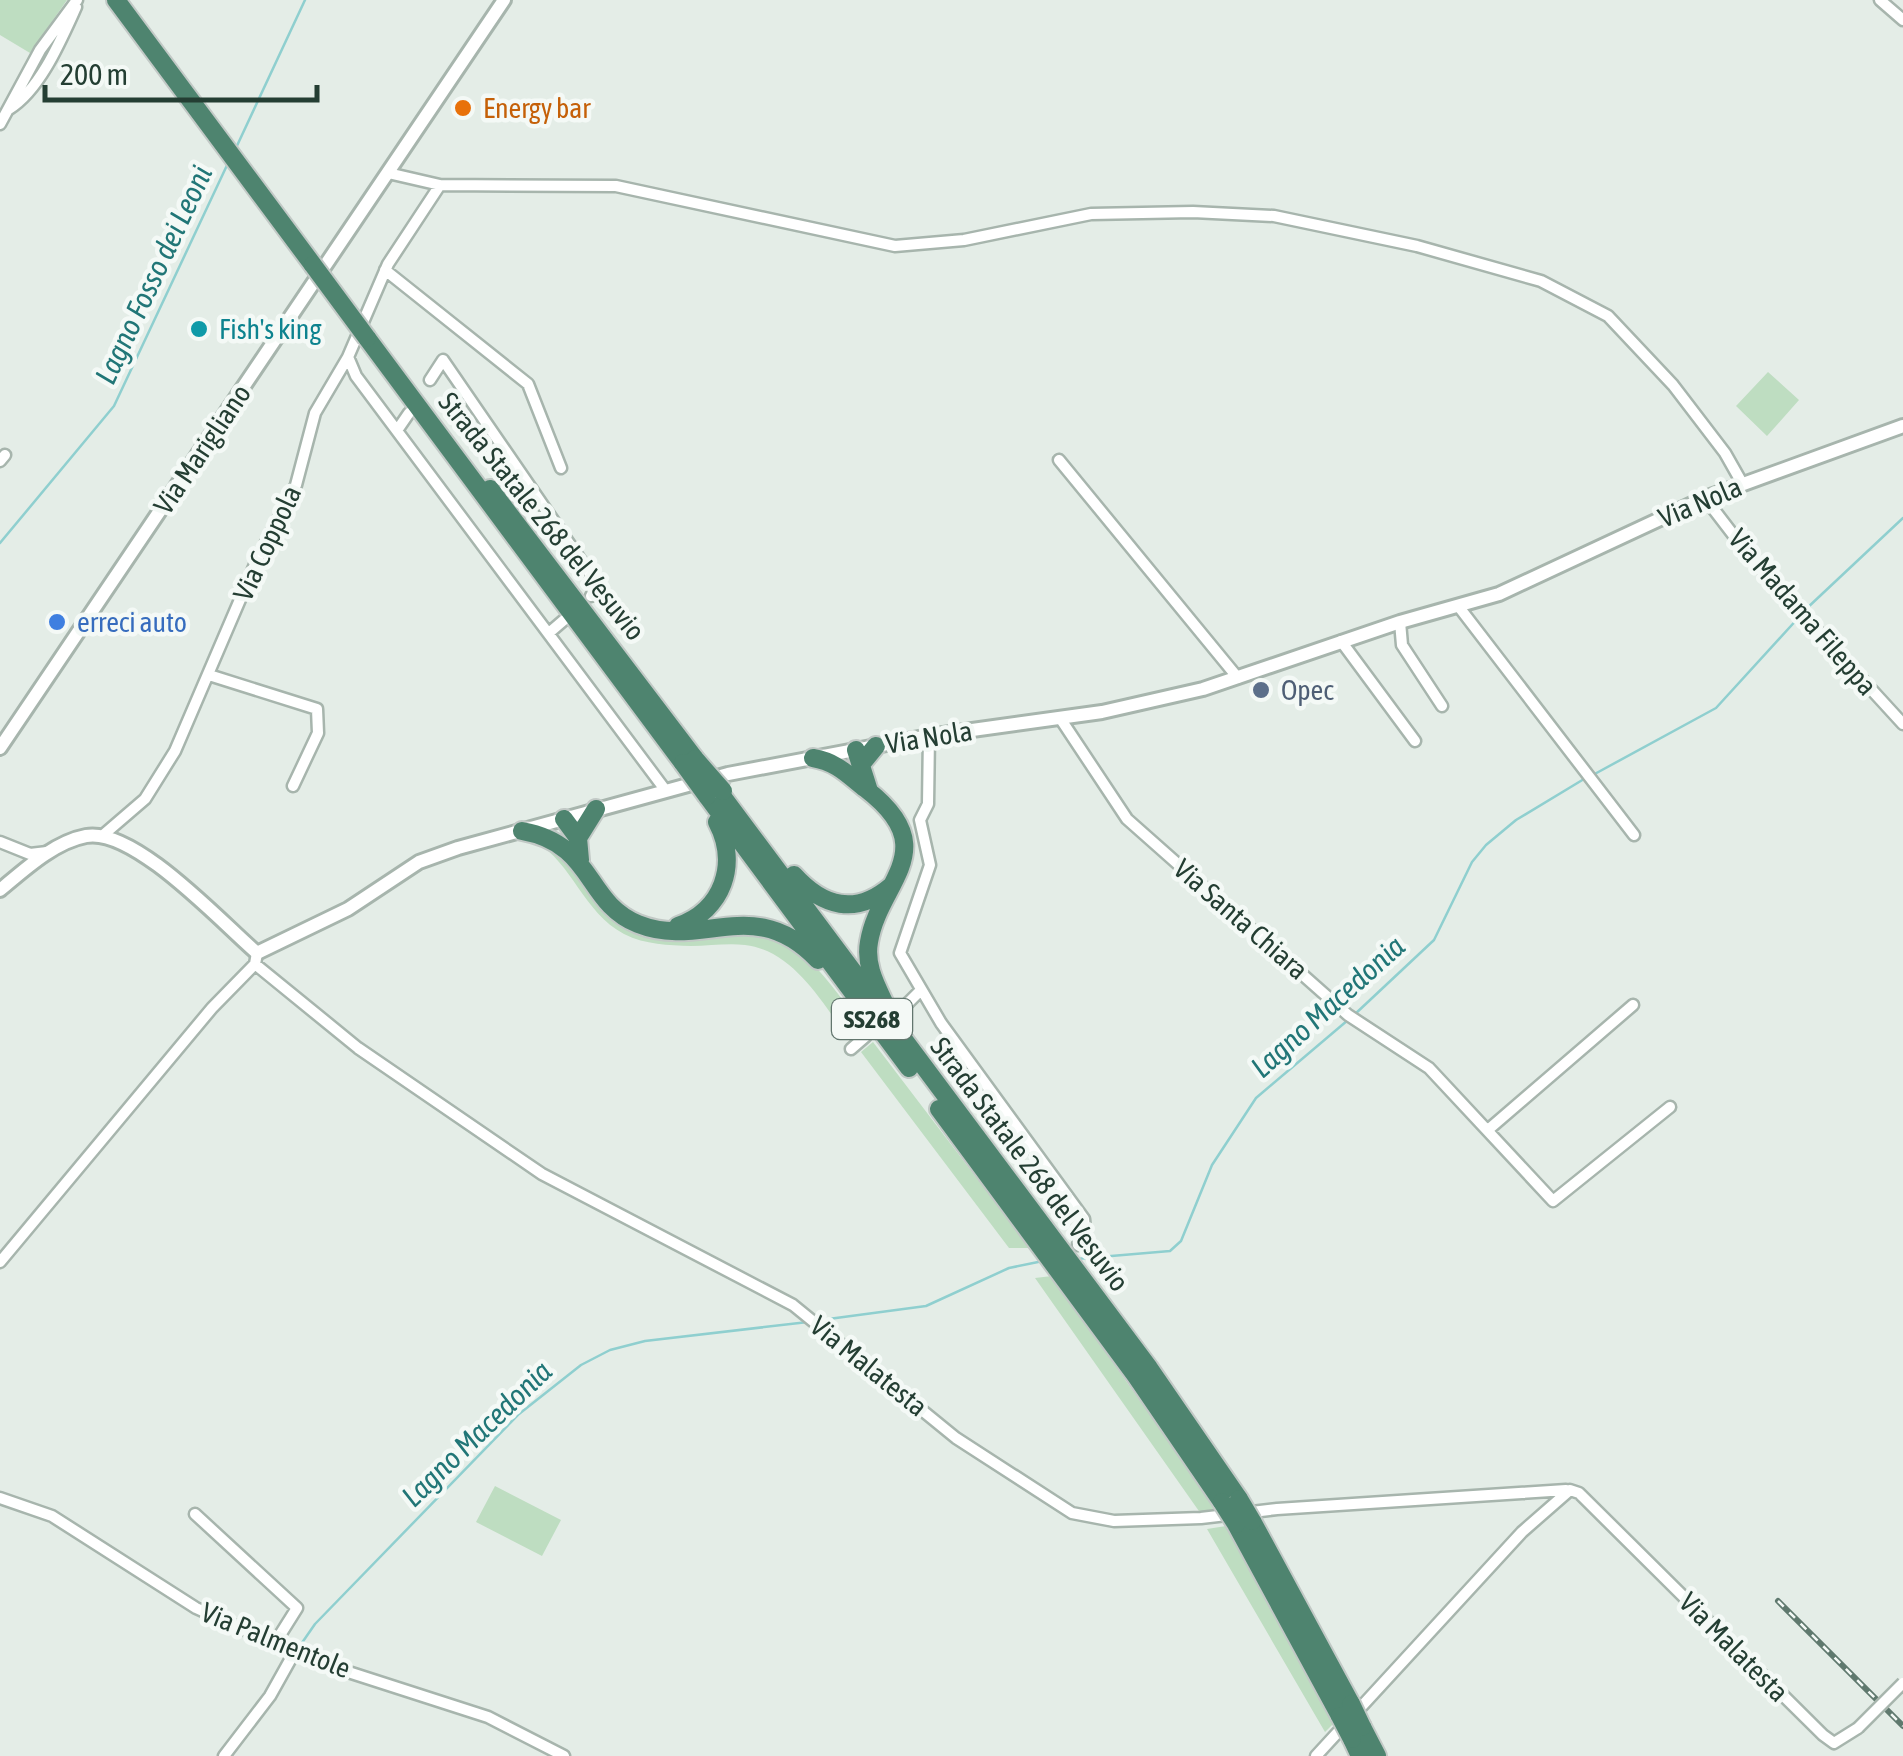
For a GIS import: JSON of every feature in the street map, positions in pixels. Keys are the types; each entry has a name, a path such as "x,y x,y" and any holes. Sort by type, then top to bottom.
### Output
{"highway":[{"name":"Strada Statale 268 del Vesuvio","path":"116,0 367,338 409,405 957,1113 1044,1241"},
{"name":"Strada Statale 268 del Vesuvio","path":"409,405 541,551 684,762"},
{"path":"854,759 876,746"},
{"name":"SS268","path":"813,758 832,762 854,759 870,791 900,832 904,853 898,878 874,926 868,962 886,1005 957,1113"},
{"name":"Strada Statale 268 del Vesuvio","path":"712,794 875,1036 1044,1241 1231,1501 1346,1710 1358,1740 1377,1756"},
{"name":"SS268","path":"712,794 824,901 860,906 875,899 898,878"},
{"name":"SS268","path":"670,929 698,916 713,902 726,880 725,839 712,794"},
{"path":"570,841 596,809"},
{"path":"562,819 570,841"},
{"path":"522,831 570,841"},
{"name":"SS268","path":"570,841 610,906 640,926 670,929 742,924 787,936 806,948 875,1036"}],"street":[{"path":"0,124 9,109 10,98 40,50 78,0"},
{"name":"Via Marigliano","path":"0,748 504,0"},
{"path":"1880,0 1903,20"},
{"path":"388,173 440,185 616,186 895,246 964,240 1091,214 1214,212 1274,216 1469,258 1558,288 1608,316 1674,385 1725,453 1742,483"},
{"name":"Via Coppola","path":"102,836 145,799 160,780 257,560 296,486 315,413 348,357 385,270 440,185"},
{"path":"385,270 528,384 561,468"},
{"path":"348,357 356,376 666,791"},
{"path":"430,380 443,360 472,397 598,587 591,596"},
{"path":"398,429 409,405"},
{"name":"Via Nola","path":"876,746 1140,704 1238,678 1341,641 1534,581 1705,498 1903,426"},
{"path":"1059,460 1238,678"},
{"name":"Via Madama Fileppa","path":"1705,498 1751,558 1903,724"},
{"path":"1459,607 1634,835"},
{"path":"550,632 564,620"},
{"path":"1400,622 1402,645 1442,706"},
{"path":"1341,641 1415,741"},
{"path":"209,675 317,709 318,732 293,786"},
{"name":"Via Santa Chiara","path":"1060,718 1127,819 1348,1015 1429,1068 1542,1191 1557,1201 1670,1107"},
{"path":"928,736 928,804 920,820 930,865 900,953 920,991 1084,1219 1086,1238 1078,1245"},
{"path":"0,1262 256,959 348,909 419,862 596,809 813,758"},
{"path":"0,890 69,841 102,836 118,840 144,856 256,959"},
{"path":"0,842 30,854 51,852"},
{"name":"Via Malatesta","path":"256,959 358,1048 542,1174 803,1312 968,1447 1072,1514 1114,1522 1144,1521 1566,1490 1579,1493 1834,1743 1858,1728 1903,1683"},
{"path":"903,1008 920,991"},
{"path":"1489,1129 1634,1005"},
{"path":"850,1049 875,1036"},
{"path":"1316,1756 1522,1532 1566,1490"},
{"name":"Via Palmentole","path":"0,1498 52,1516 196,1608 294,1653 480,1714 564,1756"},
{"path":"195,1514 297,1608 275,1643"},
{"path":"224,1756 270,1696 294,1653"}],"green space":[{"path":"0,0 67,0 30,53 0,35"},
{"path":"1768,372 1799,400 1767,436 1736,406"},
{"path":"535,841 561,851 614,920 729,927 786,941 819,971 864,1029 850,1040 793,968 763,949 738,944 657,944 624,934 598,913 559,862"},
{"path":"873,1042 1030,1248 1009,1248 861,1052"},
{"path":"1052,1276 1219,1513 1201,1514 1035,1278"},
{"path":"495,1486 561,1520 542,1556 476,1522"},
{"path":"1226,1526 1334,1723 1325,1732 1207,1529"}],"waterway":[{"name":"Lagno Fosso dei Leoni","path":"235,150 305,0"},
{"name":"Lagno Fosso dei Leoni","path":"0,543 114,406 229,161"},
{"name":"Lagno Macedonia","path":"1805,610 1903,518"},
{"name":"Lagno Macedonia","path":"1591,776 1716,708 1800,616"},
{"name":"Lagno Macedonia","path":"1354,1015 1434,940 1472,862 1486,845 1516,820 1584,779"},
{"name":"Lagno Macedonia","path":"1076,1259 1170,1251 1181,1241 1212,1165 1256,1098 1348,1020"},
{"name":"Lagno Macedonia","path":"821,1320 926,1306 1009,1268 1043,1261"},
{"name":"Lagno Macedonia","path":"297,1650 315,1624 519,1414 581,1365 610,1350 645,1341 808,1322"}],"railway":[{"path":"1778,1601 1903,1726"}],"place":[{"name":"Energy bar","path":"463,108"},
{"name":"Fish's king","path":"199,329"},
{"name":"erreci auto","path":"57,622"},
{"name":"Opec","path":"1261,690"}]}
